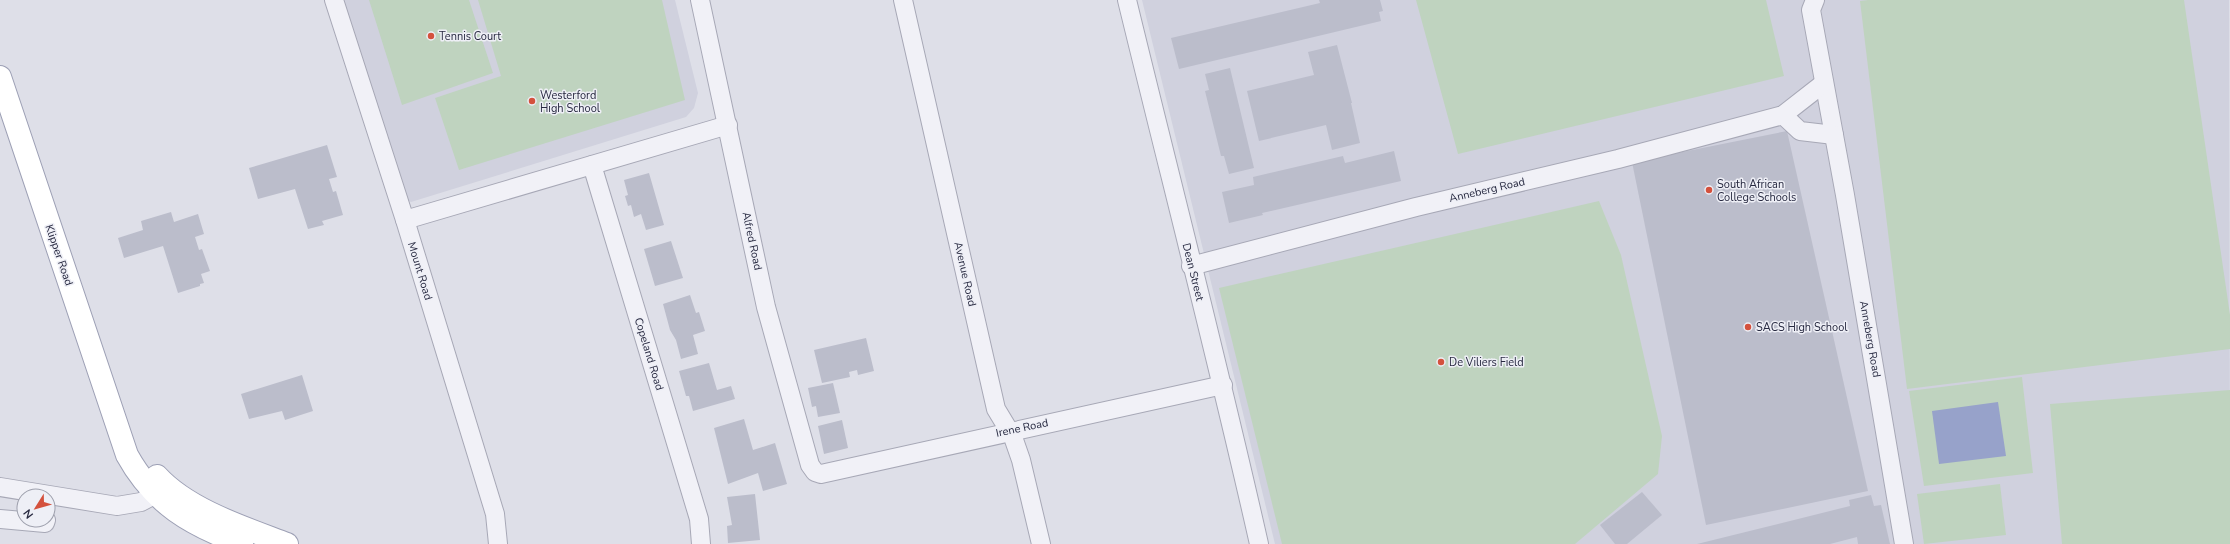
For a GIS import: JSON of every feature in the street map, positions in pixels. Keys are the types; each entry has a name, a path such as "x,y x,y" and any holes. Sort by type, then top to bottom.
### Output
{"main road":[{"name":"Klipper Road","path":"0,77 119,433 162,491 199,527 242,544"},
{"name":"Klipper Road","path":"162,491 238,525 287,544"}],"street":[{"name":"Mount Road","path":"334,0 405,220 495,514 498,544"},
{"name":"Alfred Road","path":"700,0 766,307 810,465 815,472 821,474"},
{"name":"Avenue Road","path":"903,0 996,409 1009,431 1021,460 1041,544"},
{"name":"Dean Street","path":"1127,0 1191,266 1223,384 1259,544"},
{"name":"Anneberg Road","path":"1815,0 1811,10 1834,135 1904,544"},
{"name":"Anneberg Road","path":"1191,266 1416,207 1618,159 1783,115 1824,83"},
{"path":"1783,115 1800,132 1834,135"},
{"path":"405,220 728,125"},
{"name":"Copeland Road","path":"592,165 698,519 701,544"},
{"name":"Irene Road","path":"821,474 1223,384"},
{"path":"0,487 16,492"},
{"path":"56,504 118,506 141,502 162,491"},
{"path":"0,519 16,520"}],"shaded area":[{"name":"Westerford High School","path":"336,0 675,0 698,93 694,108 686,117 411,202 401,197"},
{"name":"South African College Schools","path":"1142,0 2229,0 2230,544 1275,544"}],"green space":[{"name":"Tennis Court","path":"369,0 469,0 493,73 402,105"},
{"path":"478,0 662,0 685,100 459,170 435,98 501,76"},
{"path":"1416,0 1766,0 1784,76 1458,154"},
{"path":"2184,0 2230,315 2230,349 1907,389 1860,1"},
{"name":"De Viliers Field","path":"1599,201 1621,255 1662,436 1658,474 1575,544 1282,544 1219,288"},
{"path":"2022,377 2033,473 1924,486 1909,391"},
{"path":"2230,390 2230,544 2062,544 2050,404"},
{"path":"2000,484 2006,535 1924,544 1917,494"}],"water":[{"path":"1998,402 2006,456 1939,464 1932,411"}],"building":[{"path":"1319,0 1380,0 1383,11 1379,12 1381,21 1179,69 1171,38 1320,3"},
{"path":"1337,45 1352,103 1360,143 1332,150 1326,125 1259,141 1247,91 1314,75 1308,52"},
{"path":"1230,68 1254,168 1229,174 1224,156 1221,156 1205,91 1209,90 1205,74"},
{"name":"SACS High School","path":"1787,131 1868,491 1706,525 1632,162"},
{"path":"327,145 337,177 329,179 333,192 336,191 343,215 322,221 324,225 308,229 295,189 258,199 249,168"},
{"path":"1394,151 1401,181 1262,213 1263,215 1229,223 1222,192 1254,185 1253,177 1343,156 1345,163"},
{"path":"649,173 664,225 646,230 641,214 634,217 631,205 628,206 625,196 628,195 624,180"},
{"path":"171,212 174,222 198,214 204,234 195,237 199,250 202,249 210,271 201,274 204,283 200,284 200,286 178,293 163,246 124,258 118,238 143,230 141,221"},
{"path":"671,241 683,278 655,286 644,249"},
{"path":"690,295 696,313 699,312 705,331 693,335 698,354 681,359 676,340 670,330 663,304"},
{"path":"866,338 874,371 858,375 857,370 849,372 850,377 822,383 814,350"},
{"path":"709,363 717,390 731,386 735,399 693,411 689,396 686,396 679,371"},
{"path":"302,375 313,411 285,420 282,411 249,419 241,394"},
{"path":"833,383 840,413 818,417 816,406 812,407 808,388"},
{"path":"744,419 753,450 775,443 787,484 763,491 758,473 728,484 714,428"},
{"path":"842,420 848,448 824,454 818,426"},
{"path":"1642,492 1662,515 1627,544 1615,544 1600,525"},
{"path":"755,494 760,540 728,543 727,526 732,525 727,497"},
{"path":"1871,495 1874,506 1881,505 1890,544 1858,544 1857,537 1830,544 1697,544 1850,506 1849,500"}],"place":[{"name":"Tennis Court","path":"431,36"},
{"name":"Westerford High School","path":"532,101"},
{"name":"South African College Schools","path":"1709,190"},
{"name":"SACS High School","path":"1748,327"},
{"name":"De Viliers Field","path":"1441,362"}]}
